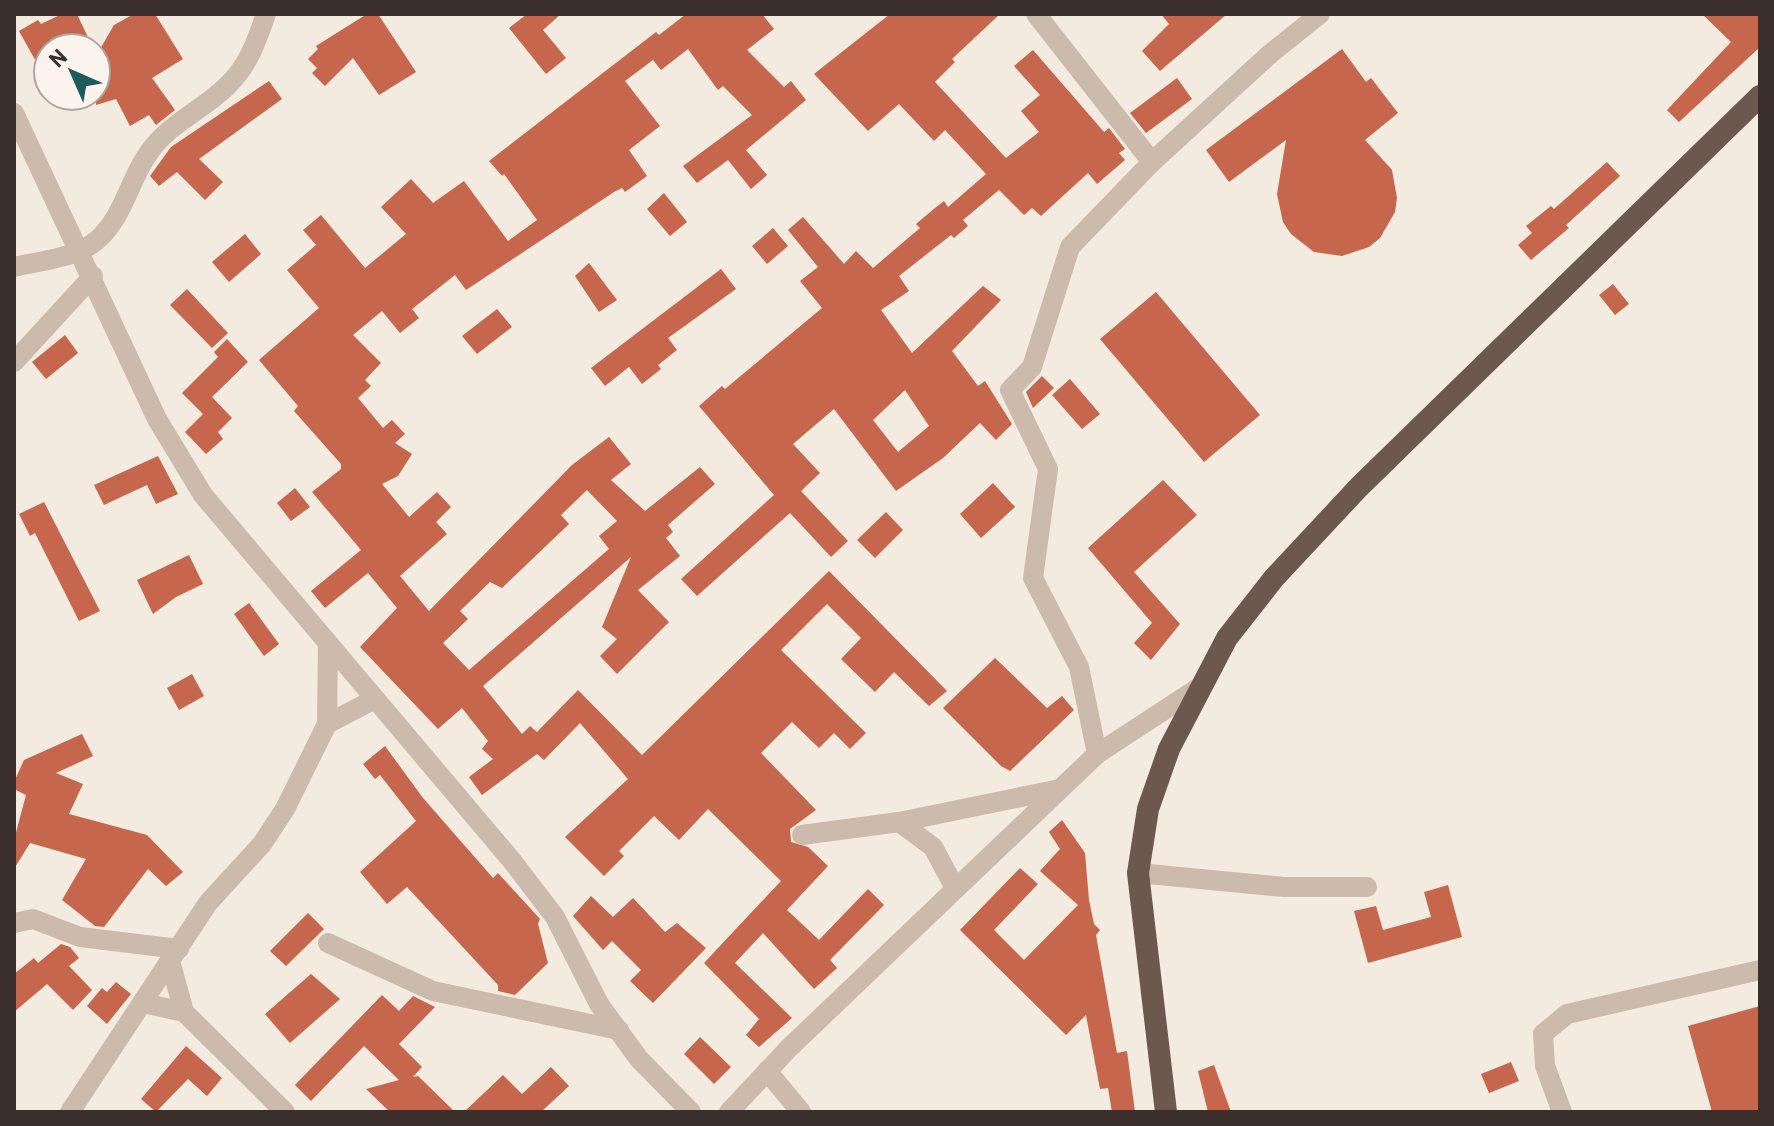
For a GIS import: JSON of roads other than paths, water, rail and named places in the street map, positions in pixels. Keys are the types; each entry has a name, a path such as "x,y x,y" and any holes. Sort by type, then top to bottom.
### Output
{"highway":[{"path":"1166,1112 1138,873 1148,809 1169,749 1198,688 1227,638 1274,578 1359,487 1760,96"}],"street":[{"path":"14,267 81,250 97,240 116,218 137,168 156,143 229,85 251,57 266,14"},
{"path":"1036,14 1152,162"},
{"path":"1097,754 1079,667 1033,578 1048,469 1010,390 1032,367 1070,247 1152,162 1270,54 1320,14"},
{"path":"14,113 81,250 157,419 203,495 373,700 513,862 555,917 599,1004 639,1059 691,1112"},
{"path":"14,362 93,276"},
{"path":"70,1112 208,903 262,844 285,809 327,724 328,643"},
{"path":"729,1112 955,888 1097,754 1198,688"},
{"path":"327,724 373,700"},
{"path":"802,835 899,822 1061,788"},
{"path":"899,822 933,847 955,888"},
{"path":"1138,873 1284,887 1367,887"},
{"path":"14,923 33,919 80,937 174,955"},
{"path":"328,943 433,991 619,1030"},
{"path":"174,955 184,1012"},
{"path":"1562,1112 1545,1066 1543,1034 1567,1014 1760,970"},
{"path":"143,1003 184,1012 285,1112"},
{"path":"767,1071 801,1112"}]}
